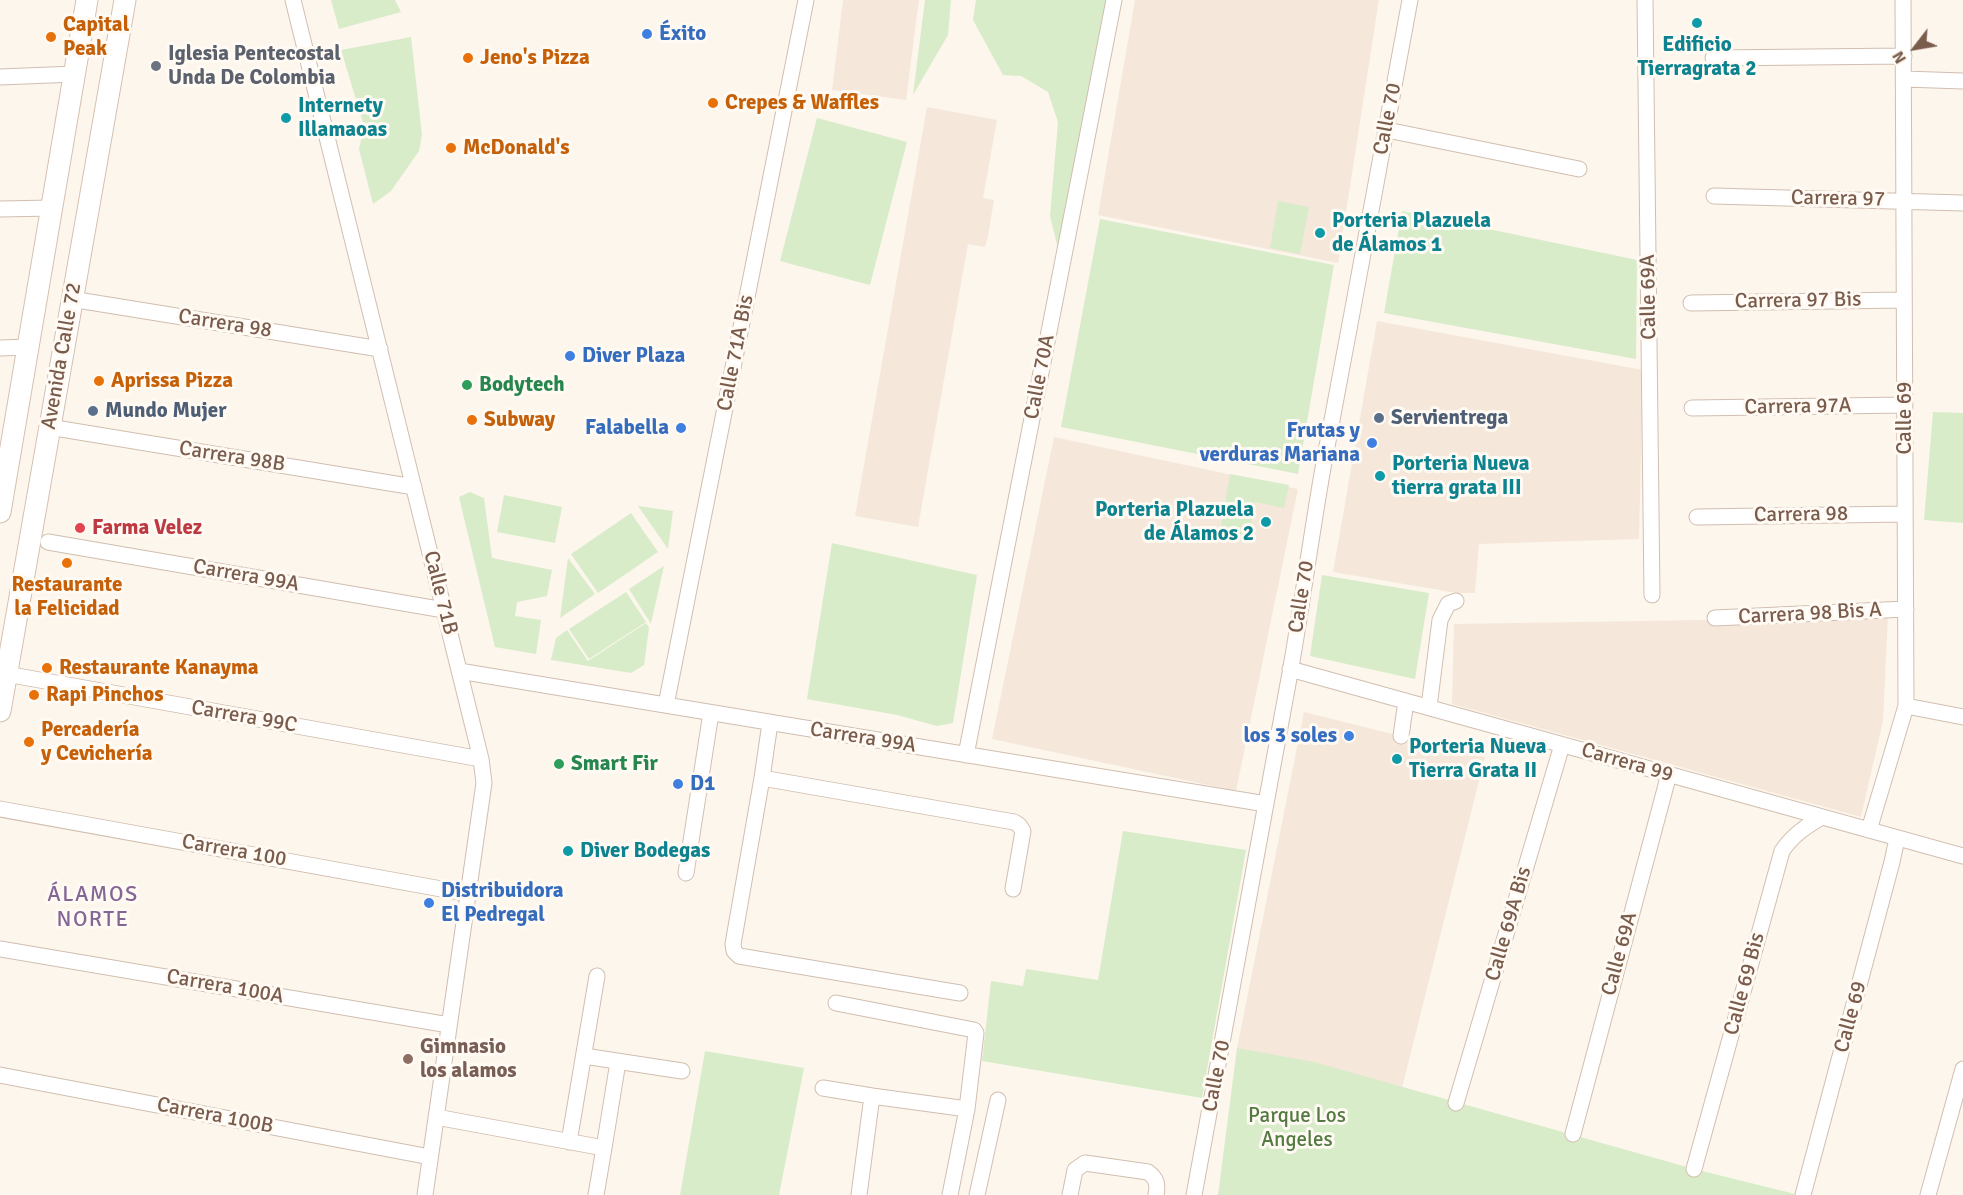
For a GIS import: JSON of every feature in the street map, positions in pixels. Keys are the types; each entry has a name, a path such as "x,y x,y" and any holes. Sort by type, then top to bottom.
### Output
{"main road":[{"name":"Avenida Calle 72","path":"0,512 2,484 28,347 87,0"},
{"name":"Avenida Calle 72","path":"0,711 125,0"}],"street":[{"name":"Calle 71B","path":"293,0 481,759 484,783 425,1195"},
{"name":"Calle 71A Bis","path":"666,705 806,0"},
{"name":"Calle 70A","path":"966,755 1114,0"},
{"name":"Calle 70","path":"1194,1195 1266,804 1369,216 1410,0"},
{"name":"Calle 69A","path":"1645,0 1652,595"},
{"name":"Calle 69","path":"1869,830 1906,706 1903,0"},
{"path":"1713,58 1904,56"},
{"path":"0,77 75,74"},
{"path":"1904,79 1963,81"},
{"path":"1387,130 1579,169"},
{"name":"Carrera 97","path":"1714,196 1963,203"},
{"path":"0,209 52,208"},
{"name":"Carrera 98","path":"71,299 380,349"},
{"name":"Carrera 97 Bis","path":"1691,303 1904,300"},
{"path":"0,348 28,347"},
{"name":"Carrera 97A","path":"1692,408 1905,405"},
{"name":"Carrera 98B","path":"49,427 414,487"},
{"name":"Carrera 98","path":"1697,517 1905,513"},
{"name":"Carrera 99A","path":"48,542 444,610"},
{"path":"1429,707 1440,620 1448,604 1456,601"},
{"name":"Carrera 98 Bis A","path":"1715,618 1905,609"},
{"name":"Carrera 99","path":"1290,669 1963,856"},
{"name":"Carrera 99A","path":"459,671 1266,804"},
{"name":"Carrera 99C","path":"6,674 481,759"},
{"path":"1401,736 1406,701"},
{"path":"1906,706 1963,717"},
{"path":"686,873 711,713"},
{"path":"770,723 733,944 734,951 739,956 960,993"},
{"name":"Calle 69A Bis","path":"1456,1103 1562,745"},
{"name":"Calle 69A","path":"1573,1134 1669,774"},
{"path":"762,778 1014,822 1023,831 1013,889"},
{"name":"Carrera 100","path":"0,809 469,894"},
{"name":"Calle 69 Bis","path":"1694,1169 1782,851 1800,830 1821,817"},
{"name":"Calle 69","path":"1803,1195 1897,838"},
{"name":"Carrera 100A","path":"0,949 449,1025"},
{"path":"569,1142 597,976"},
{"path":"836,1003 974,1030 976,1036 967,1109 950,1195"},
{"path":"584,1056 682,1071"},
{"path":"596,1195 618,1062"},
{"path":"1928,1195 1963,1069"},
{"name":"Carrera 100B","path":"0,1076 430,1157"},
{"path":"823,1088 967,1109"},
{"path":"859,1195 872,1096"},
{"path":"977,1195 998,1100"},
{"path":"436,1117 604,1148"},
{"path":"1070,1195 1075,1170 1079,1165 1085,1163 1148,1172 1154,1176 1158,1185 1156,1195"}],"shaded area":[{"path":"843,0 919,0 906,100 832,90"},
{"path":"1135,0 1379,0 1338,263 1098,215"},
{"path":"927,107 997,120 983,198 994,200 988,236 985,247 968,244 918,527 855,516"},
{"path":"1377,321 1643,370 1639,539 1479,544 1475,593 1457,593 1333,572"},
{"path":"1054,437 1298,489 1236,791 992,739"},
{"path":"1888,617 1883,721 1861,817 1452,704 1454,624"},
{"path":"1304,712 1485,757 1402,1088 1237,1048"}],"green space":[{"path":"331,0 395,0 401,12 339,29"},
{"path":"925,0 951,0 948,35 913,95"},
{"path":"976,0 1110,0 1058,249 1050,216 1058,122 1048,92 1021,76 1003,75 973,20"},
{"path":"411,37 422,135 419,151 391,191 373,204 359,149 364,126 341,50"},
{"path":"817,118 907,142 870,285 780,261"},
{"path":"1278,201 1309,207 1300,254 1270,248"},
{"path":"1402,211 1637,260 1636,359 1384,313"},
{"path":"1100,219 1334,265 1298,474 1061,427"},
{"path":"1933,412 1963,413 1963,523 1924,520"},
{"path":"1230,474 1289,485 1284,508 1255,502 1249,537 1220,532"},
{"path":"470,492 484,498 492,558 552,570 547,596 517,602 515,616 541,620 536,654 495,647 459,497"},
{"path":"504,495 562,507 555,543 497,532"},
{"path":"638,506 673,511 668,549"},
{"path":"631,513 658,552 598,593 571,554"},
{"path":"832,543 977,575 953,723 937,726 897,715 807,699"},
{"path":"568,558 595,594 560,618"},
{"path":"664,566 651,623 651,624 629,589"},
{"path":"1322,575 1429,593 1415,679 1310,656"},
{"path":"626,592 646,622 589,659 569,629"},
{"path":"646,623 649,628 644,665 631,673 551,660 556,638 567,630 588,661"},
{"path":"1123,831 1246,850 1202,1098 982,1061 991,981 1023,986 1026,969 1098,980"},
{"name":"Parque Los Angeles","path":"1237,1048 1314,1062 1694,1169 1799,1195 1218,1195"},
{"path":"705,1051 804,1068 779,1195 680,1195"}],"place":[{"name":"Edificio Tierragrata 2","path":"1697,23"},
{"name":"Éxito","path":"647,34"},
{"name":"Capital Peak","path":"51,37"},
{"name":"Jeno's Pizza","path":"468,58"},
{"name":"Iglesia Pentecostal Unda De Colombia","path":"156,66"},
{"name":"Crepes & Waffles","path":"713,103"},
{"name":"Internety Illamaoas","path":"286,118"},
{"name":"McDonald's","path":"451,148"},
{"name":"Porteria Plazuela de Álamos 1","path":"1320,233"},
{"name":"Diver Plaza","path":"570,356"},
{"name":"Aprissa Pizza","path":"99,381"},
{"name":"Bodytech","path":"467,385"},
{"name":"Mundo Mujer","path":"93,411"},
{"name":"Servientrega","path":"1379,418"},
{"name":"Subway","path":"472,420"},
{"name":"Falabella","path":"681,428"},
{"name":"Frutas y verduras Mariana","path":"1372,443"},
{"name":"Porteria Nueva tierra grata III","path":"1380,476"},
{"name":"Porteria Plazuela de Álamos 2","path":"1266,522"},
{"name":"Farma Velez","path":"80,528"},
{"name":"Restaurante la Felicidad","path":"67,563"},
{"name":"Restaurante Kanayma","path":"47,668"},
{"name":"Rapi Pinchos","path":"34,695"},
{"name":"los 3 soles","path":"1349,736"},
{"name":"Percadería y Cevichería","path":"29,742"},
{"name":"Porteria Nueva Tierra Grata II","path":"1397,759"},
{"name":"Smart Fir","path":"559,764"},
{"name":"D1","path":"678,784"},
{"name":"Diver Bodegas","path":"568,851"},
{"name":"Distribuidora El Pedregal","path":"429,903"},
{"name":"Gimnasio los alamos","path":"408,1059"}],"district":[{"name":"ÁLAMOS NORTE","path":"93,908"}]}
